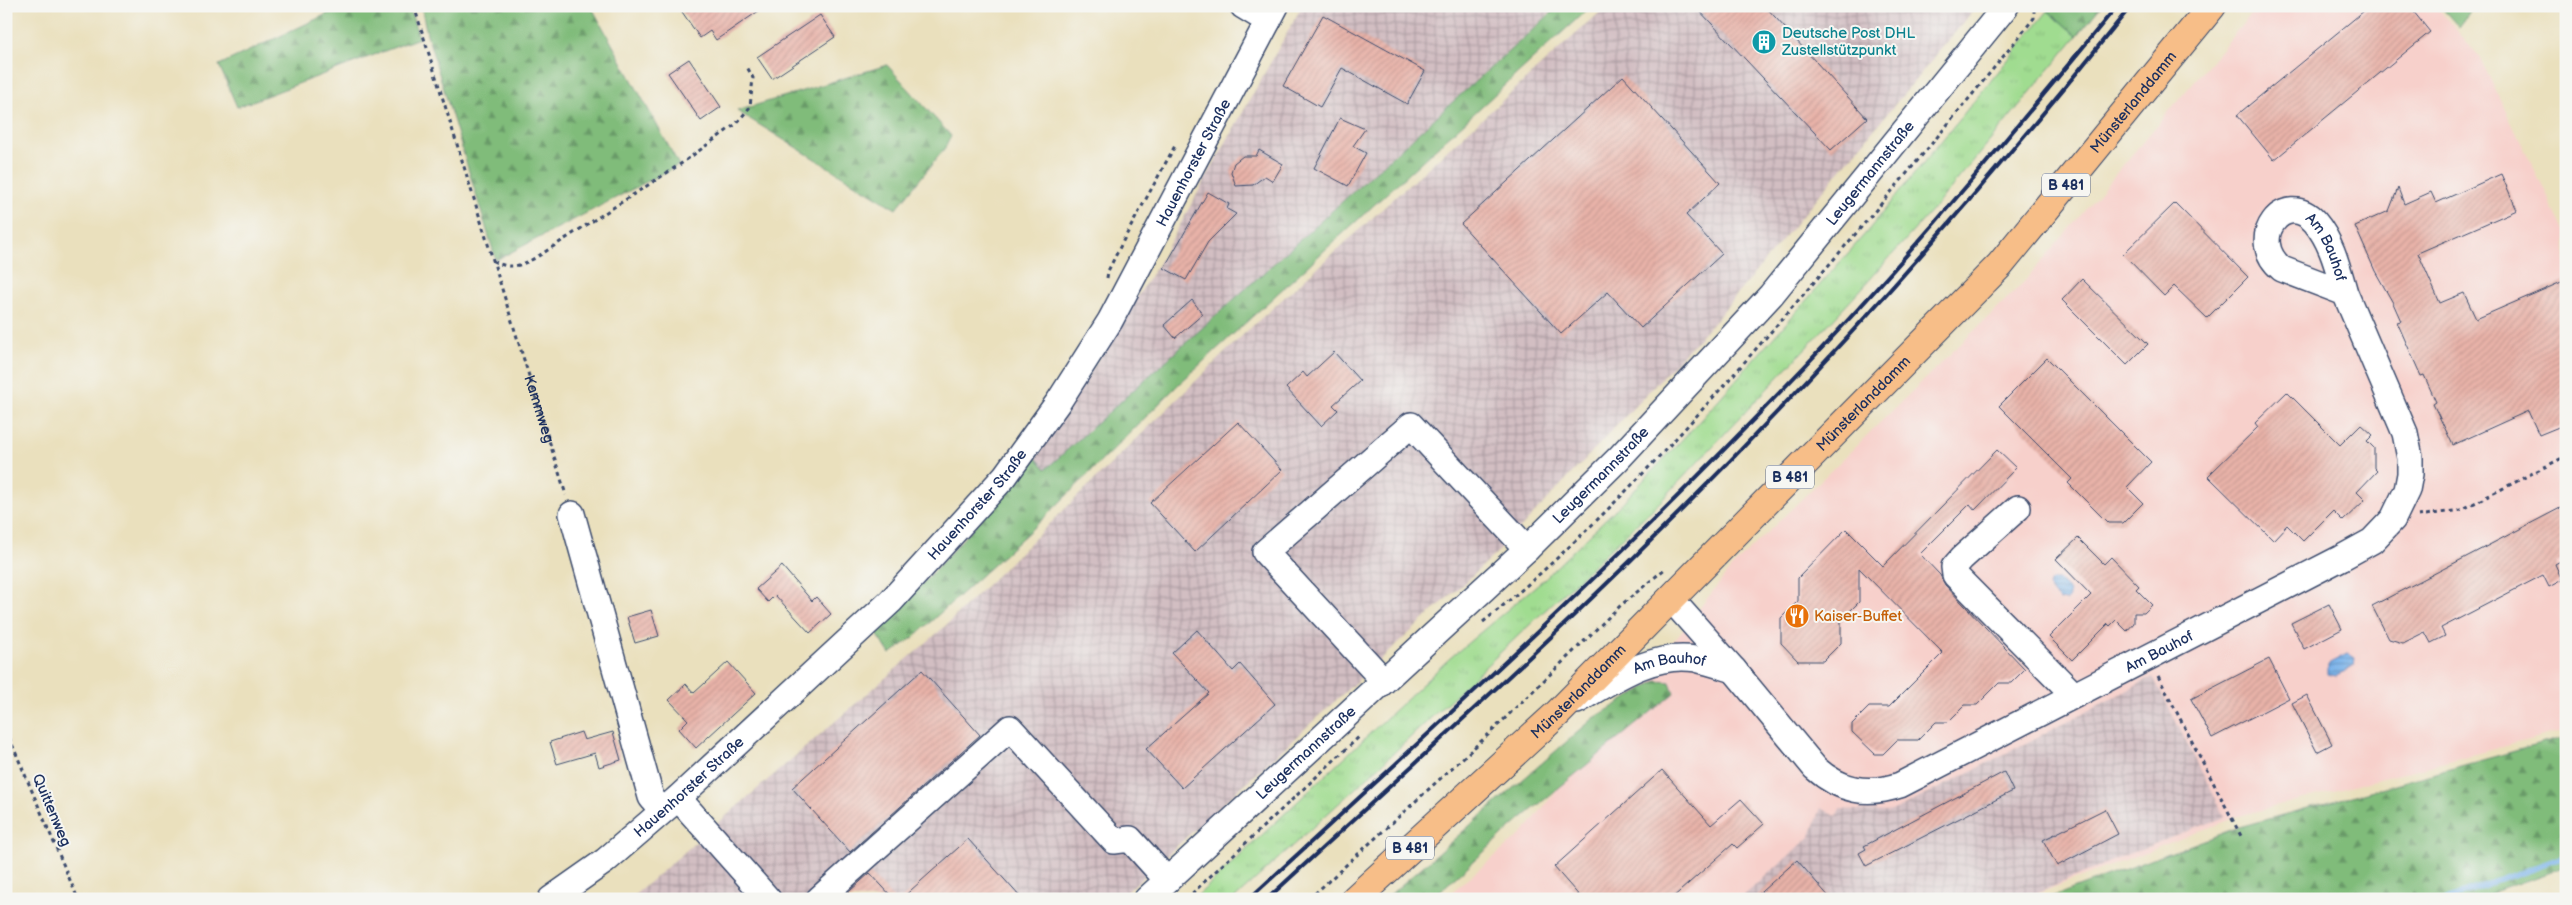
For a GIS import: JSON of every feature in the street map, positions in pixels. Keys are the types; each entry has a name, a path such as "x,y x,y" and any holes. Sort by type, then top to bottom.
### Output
{"main road":[{"name":"Münsterlanddamm","path":"1355,899 1558,713 2000,265 2212,6"}],"street":[{"path":"1243,6 1272,14"},
{"name":"Leugermannstraße","path":"1147,899 1527,549 1618,459 1772,295 2006,6"},
{"name":"Hauenhorster Straße","path":"551,899 605,861 670,805 891,601 1005,476 1059,401 1110,320 1272,14"},
{"name":"Am Bauhof","path":"1671,599 1734,670 1815,768 1827,779 1856,792 1874,792 1900,785 2372,541 2393,519 2407,490 2410,474 2410,458 2405,433 2345,293"},
{"path":"1384,681 1265,552 1411,425 1527,549"},
{"path":"2018,508 1962,558 1954,567 1955,575 2074,695"},
{"path":"572,514 651,797 670,805 768,899"},
{"name":"Am Bauhof","path":"1558,713 1624,673 1662,660 1695,659 1734,670"},
{"path":"820,899 1010,728 1114,841 1130,839 1167,880"}],"path":[{"name":"Kammweg","path":"414,6 572,514"},
{"path":"1476,628 1558,558 1660,456 1904,177 2034,18 2034,6"},
{"path":"493,261 506,267 523,264 537,257 682,163 736,124 750,107 753,78 746,65"},
{"path":"1106,286 1108,271 1179,138"},
{"path":"2393,519 2461,510 2566,456"},
{"path":"1309,899 1490,734 1620,606 1672,564"},
{"path":"2148,657 2241,836"},
{"name":"Quittenweg","path":"6,730 78,899"},
{"path":"1186,899 1366,730"}],"shaded area":[{"path":"1302,6 1558,6 1046,469 1036,458 1158,264"},
{"path":"1607,6 1977,6 1713,323 1500,550 1119,899 630,899 942,629 1247,331"},
{"path":"2258,6 2436,6 2479,56 2566,235 2566,730 2239,816 2024,899 1443,899 1523,833 1731,568 2024,282"},
{"path":"2153,677 2225,817 2128,854 2024,899 1740,899 1811,836 1821,808 1836,816 1840,809 1885,812 1902,807"}],"green space":[{"path":"344,6 409,6 419,38 237,107 219,65"},
{"path":"421,6 591,6 679,165 496,260 427,34"},
{"path":"1559,6 1591,6 1181,382 1045,517 914,637 890,654 877,634 1036,458 1046,469"},
{"path":"2043,6 2101,6 2077,36"},
{"path":"2440,6 2475,6 2459,27"},
{"path":"2048,11 2077,36 1935,207 1855,296 1660,502 1382,764 1234,899 1194,899 1449,659 1545,578 1622,503 1696,425 1865,234"},
{"path":"887,65 951,136 945,148 896,209 737,111"},
{"path":"1656,681 1670,682 1674,693 1521,819 1431,899 1385,899 1594,718"},
{"path":"2566,737 2566,867 2473,899 2046,899 2239,827"}],"water":[{"path":"2052,580 2059,580 2068,589 2069,597 2067,601 2059,600 2050,590 2048,585"},
{"path":"2347,654 2355,659 2354,666 2336,676 2328,674 2328,664"}],"building":[{"path":"678,6 766,6 716,40 710,31 700,38"},
{"name":"Deutsche Post DHL Zustellstützpunkt","path":"1695,6 1765,6 1867,118 1831,150"},
{"path":"2370,6 2409,6 2430,32 2274,160 2237,115"},
{"path":"820,15 835,37 772,79 757,57"},
{"path":"1323,15 1425,71 1407,104 1342,68 1320,107 1283,86"},
{"path":"689,59 721,107 701,121 668,73"},
{"path":"1623,76 1720,183 1686,215 1722,254 1641,328 1608,292 1561,334 1461,224"},
{"path":"1340,118 1365,129 1353,146 1366,153 1348,186 1314,168"},
{"path":"1259,150 1283,164 1273,181 1265,176 1253,185 1236,186 1231,172 1234,163 1243,156 1256,156"},
{"path":"2501,174 2517,210 2418,253 2440,303 2464,293 2476,319 2566,280 2566,424 2539,435 2528,411 2453,445 2433,404 2436,402 2424,375 2421,376 2397,322 2401,321 2393,303 2375,271 2355,226 2389,211 2398,188 2404,204 2431,192 2436,203"},
{"path":"1208,192 1229,204 1227,209 1236,214 1208,242 1186,280 1164,268"},
{"path":"2175,203 2248,277 2207,318 2174,286 2164,296 2123,254"},
{"path":"2082,279 2148,344 2127,365 2062,300"},
{"path":"1192,300 1203,314 1175,338 1164,325"},
{"path":"1334,352 1360,381 1333,405 1338,410 1321,426 1286,388 1303,372 1307,377"},
{"path":"2047,358 2151,462 2127,487 2143,503 2123,523 2108,523 2068,483 2072,479 1999,406"},
{"path":"2287,392 2340,445 2361,424 2373,435 2367,441 2374,448 2374,468 2377,471 2357,492 2365,500 2343,521 2333,511 2303,541 2287,525 2273,540 2208,476 2258,427 2255,423"},
{"path":"1238,422 1282,470 1195,552 1150,503"},
{"path":"1997,450 2016,468 1975,510 1970,504 1920,554 1940,575 1945,585 2025,669 2011,683 1999,683 1977,705 1965,705 1948,722 1936,722 1918,740 1897,740 1883,754 1875,754 1852,732 1852,724 1869,707 1889,707 1943,653 1859,568 1859,602 1841,620 1841,643 1823,661 1798,661 1781,643 1781,618 1798,601 1798,578 1846,529 1883,566"},
{"path":"2566,505 2566,558 2555,564 2562,580 2549,587 2543,575 2441,628 2445,636 2431,643 2425,632 2403,643 2389,639 2372,606"},
{"path":"2078,538 2104,564 2111,557 2139,586 2136,589 2152,605 2144,613 2134,613 2134,623 2127,631 2116,620 2110,626 2108,624 2072,660 2049,637 2091,595 2056,559"},
{"path":"782,566 812,601 816,597 831,614 810,633 775,595 768,602 756,589"},
{"path":"2329,604 2342,629 2304,649 2291,623"},
{"path":"651,610 659,636 635,643 627,617"},
{"path":"1197,630 1233,671 1240,664 1275,704 1182,788 1146,749 1209,693 1172,653"},
{"path":"2269,659 2289,698 2212,738 2191,699"},
{"path":"728,662 756,693 696,748 679,729 688,720 669,700 686,684 694,693"},
{"path":"922,670 980,735 850,852 792,788"},
{"path":"2307,695 2332,744 2317,752 2292,703"},
{"path":"581,732 584,740 613,732 621,760 599,767 595,753 557,764 550,742"},
{"path":"1662,770 1711,825 1741,799 1764,824 1737,848 1733,844 1671,899 1582,899 1554,867"},
{"path":"2004,772 2013,791 1866,866 1859,853 1866,849 1864,846"},
{"path":"2105,809 2118,834 2057,866 2043,840"},
{"path":"968,839 1022,899 901,899"},
{"path":"1797,860 1831,899 1753,899"},
{"path":"870,873 894,899 841,899"}],"waterway":[{"path":"2446,899 2566,856"}],"railway":[{"path":"1249,899 1548,622 1765,408 1907,254 2117,6"},
{"path":"1267,899 1570,619 1718,473 1861,322 1930,245 1999,166 2131,6"}],"place":[{"name":"Deutsche Post DHL Zustellstützpunkt","path":"1764,42"},
{"name":"Kaiser-Buffet","path":"1797,616"}]}
